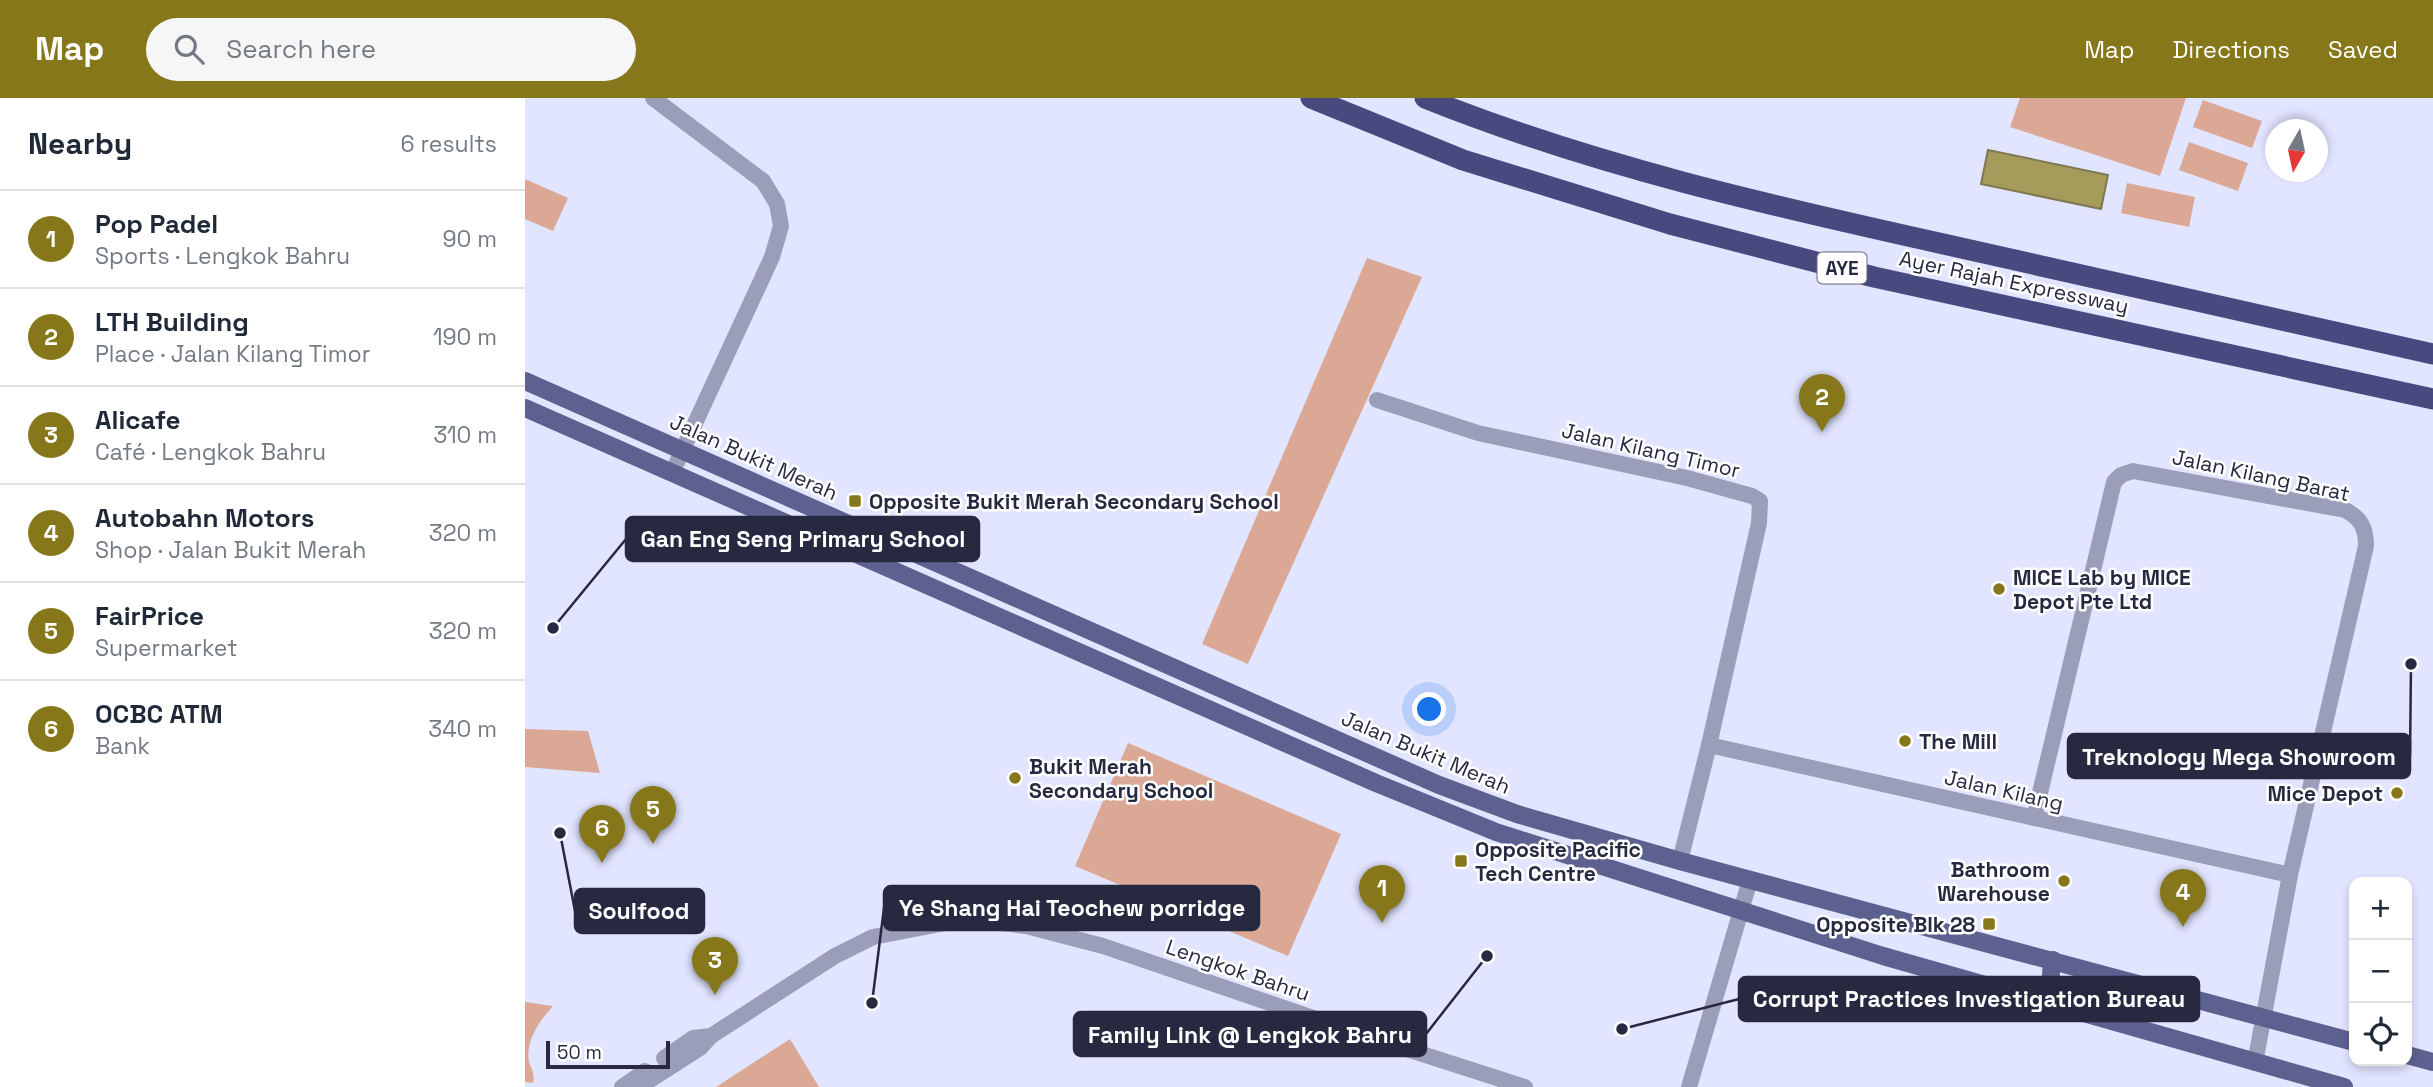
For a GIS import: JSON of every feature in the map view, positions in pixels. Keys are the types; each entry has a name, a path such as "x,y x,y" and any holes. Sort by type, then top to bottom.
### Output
{"highway":[{"name":"Ayer Rajah Expressway","path":"1311,98 1463,160 1670,224 1874,277 2433,399"},
{"name":"Ayer Rajah Expressway","path":"1425,98 1478,119 1677,182 2433,354"}],"main road":[{"name":"Jalan Bukit Merah","path":"525,381 1439,785 1517,814 1749,880 2349,1041"},
{"path":"525,408 1438,810 1496,832 1883,956 2344,1087"},
{"path":"2053,960 2050,972 2054,992 2065,1004 2089,1015"},
{"path":"2412,1056 2433,1062"}],"street":[{"path":"653,98 763,181 777,204 781,226 772,257 672,473"},
{"name":"Jalan Kilang Timor","path":"1377,401 1478,433 1687,478 1752,496 1760,501 1759,523 1680,861"},
{"name":"Jalan Kilang Barat","path":"2034,818 2114,482 2121,475 2133,471 2345,510 2361,522 2366,533 2366,546 2290,875 2255,1063"},
{"name":"Jalan Kilang","path":"1709,745 2290,875"},
{"path":"1689,1087 1749,880"},
{"name":"Lengkok Bahru","path":"639,1087 700,1048 711,1035 835,956 873,937 951,922 992,922 1026,926 1103,946 1376,1040 1525,1087"},
{"name":"Lengkok Bahru","path":"622,1087 693,1038 711,1035"}],"shaded area":[{"path":"2020,98 2186,98 2160,176 2010,127"},
{"path":"2203,100 2262,121 2252,148 2193,127"},
{"path":"2189,142 2248,163 2238,191 2179,170"},
{"path":"1988,150 2108,175 2101,209 1981,184"},
{"path":"525,179 568,198 553,231 525,219"},
{"path":"2127,183 2195,197 2189,227 2121,213"},
{"path":"1367,258 1422,277 1248,664 1202,644"},
{"path":"525,729 588,731 600,773 525,767"},
{"path":"1128,743 1341,834 1288,956 1075,866"},
{"path":"525,1002 553,1006 539,1024 529,1046 533,1083 525,1082"},
{"path":"790,1039 819,1087 716,1087"}],"place":[{"name":"LTH Building","path":"1822,432"},
{"name":"Opposite Bukit Merah Secondary School","path":"855,501"},
{"name":"MICE Lab by MICE Depot Pte Ltd","path":"1999,589"},
{"name":"Gan Eng Seng Primary School","path":"553,628"},
{"name":"Treknology Mega Showroom","path":"2411,664"},
{"name":"The Mill","path":"1905,741"},
{"name":"Bukit Merah Secondary School","path":"1015,778"},
{"name":"Mice Depot","path":"2397,793"},
{"name":"Soulfood","path":"560,833"},
{"name":"FairPrice","path":"653,844"},
{"name":"Opposite Pacific Tech Centre","path":"1461,861"},
{"name":"OCBC ATM","path":"602,863"},
{"name":"Bathroom Warehouse","path":"2064,881"},
{"name":"Pop Padel","path":"1382,923"},
{"name":"Opposite Blk 28","path":"1989,924"},
{"name":"Autobahn Motors","path":"2183,927"},
{"name":"Family Link @ Lengkok Bahru","path":"1487,956"},
{"name":"Alicafe","path":"715,995"},
{"name":"Ye Shang Hai Teochew porridge","path":"872,1003"},
{"name":"Corrupt Practices Investigation Bureau","path":"1622,1029"}]}
